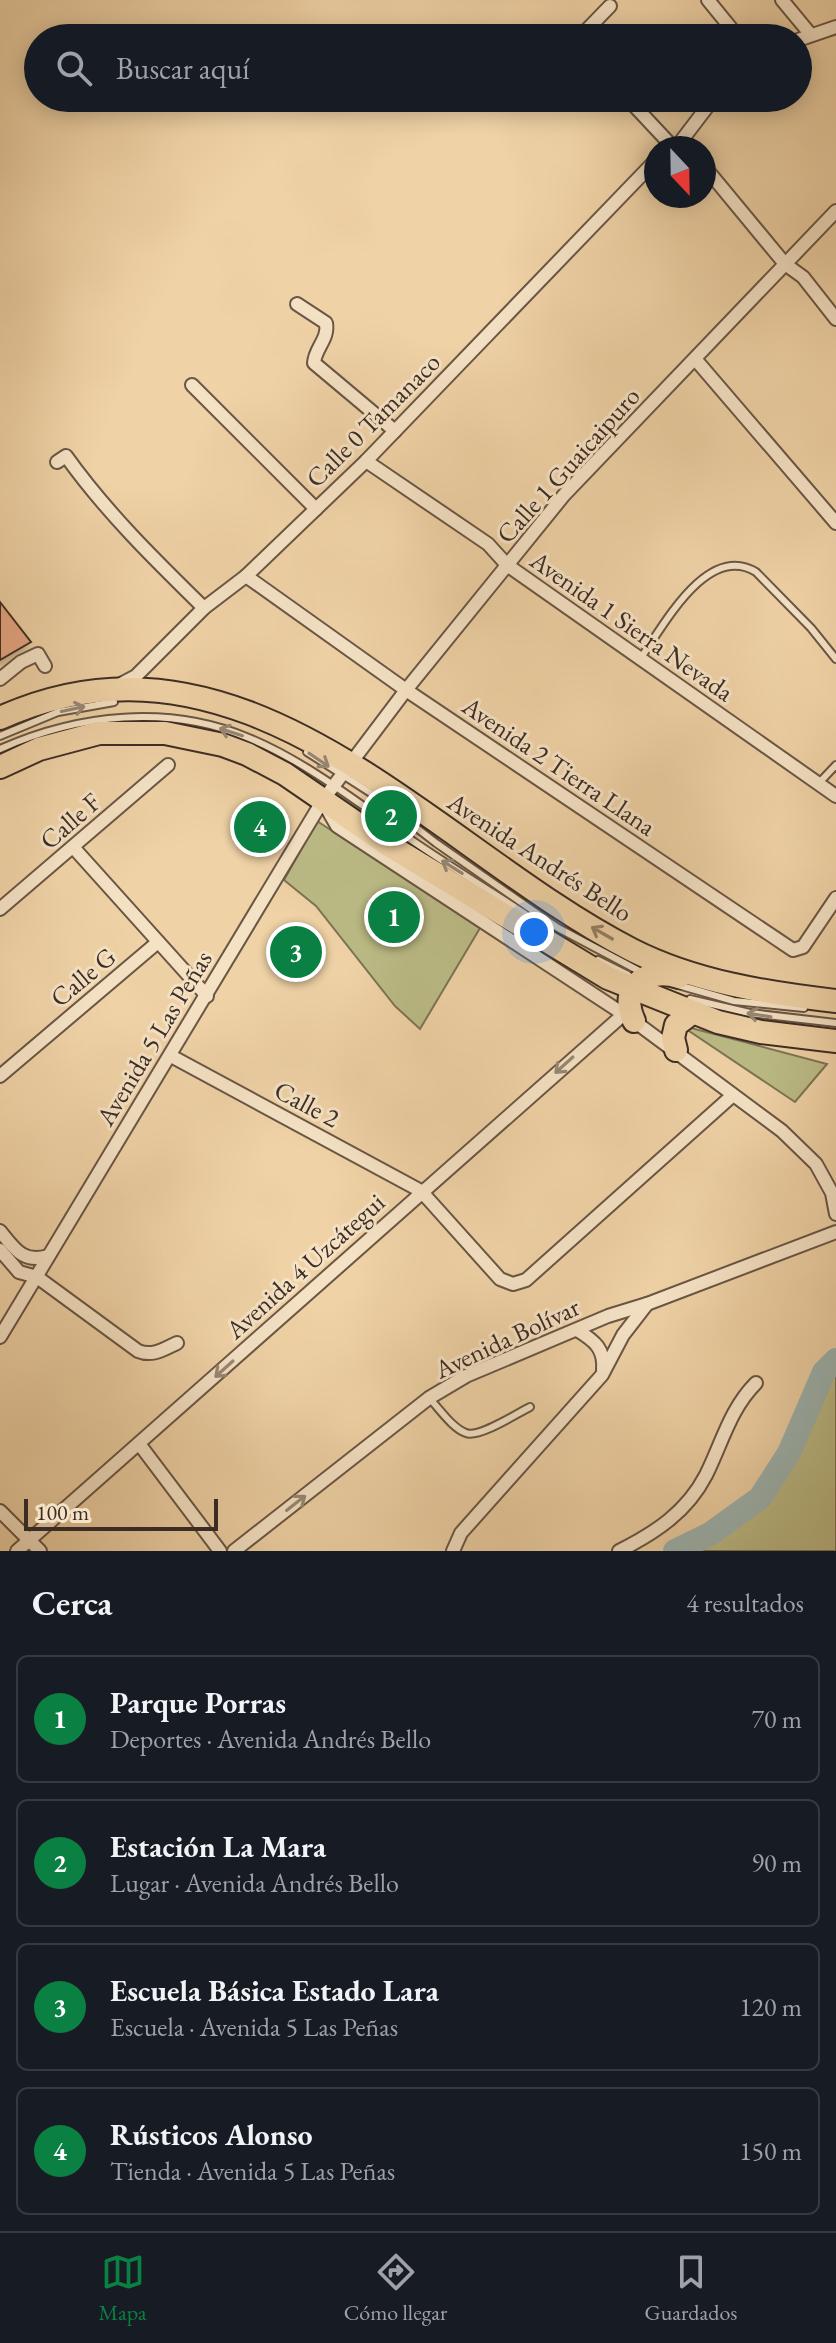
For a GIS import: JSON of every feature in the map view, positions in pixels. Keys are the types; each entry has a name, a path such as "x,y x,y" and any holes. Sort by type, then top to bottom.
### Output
{"highway":[{"name":"Avenida Andrés Bello","path":"0,718 42,702 166,691 235,706 285,726 338,782 387,844 566,954 643,994 690,1006 718,1022 761,1032 836,1041"},
{"name":"Avenida Andrés Bello","path":"0,767 39,749 83,735 165,733 209,740 247,754 285,774 338,782 582,922 643,994"},
{"name":"Avenida Andrés Bello","path":"643,994 727,983 802,1002 836,1001"},
{"path":"676,1050 673,1031 690,1006"}],"street":[{"path":"708,0 728,24"},
{"path":"782,0 802,24"},
{"path":"593,24 610,6"},
{"path":"812,35 836,27"},
{"path":"642,112 668,136"},
{"path":"685,136 703,112"},
{"name":"Calle 0 Tamanaco","path":"112,696 204,608 246,576 366,461 644,172"},
{"path":"716,181 785,264 803,277 836,319"},
{"name":"Calle 1 Guaicaipuro","path":"338,782 406,690 564,495 836,211"},
{"path":"297,304 326,323 328,332 314,363 395,431"},
{"path":"696,360 836,523"},
{"path":"192,385 316,509"},
{"path":"57,462 66,456 116,519 204,608"},
{"name":"Avenida 1 Sierra Nevada","path":"366,461 488,544 507,565 836,796"},
{"name":"Avenida 2 Tierra Llana","path":"246,576 406,690 793,950 803,947 836,898"},
{"path":"0,679 21,662 38,654 45,666"},
{"name":"Calle F","path":"0,909 168,765"},
{"name":"Avenida 5 Las Peñas","path":"0,1337 207,996 308,822 338,782"},
{"path":"73,847 207,996"},
{"name":"Calle G","path":"0,1076 158,942"},
{"path":"643,994 676,1050 782,1131 816,1164 832,1193 836,1214"},
{"name":"Avenida 4 Uzcátegui","path":"17,1551 140,1445 643,994"},
{"name":"Calle 2","path":"171,1056 421,1191 500,1279 513,1284 526,1280 733,1095"},
{"path":"0,1231 23,1256 35,1259 48,1256"},
{"name":"Avenida Bolívar","path":"234,1551 429,1398 466,1376 608,1316 836,1232"},
{"path":"0,1250 19,1272 37,1277 138,1351 147,1355 157,1353 177,1343"},
{"path":"453,1551 461,1533 602,1375 623,1335 647,1304"},
{"path":"577,1330 596,1343 602,1352 602,1375"},
{"path":"619,1551 671,1521 684,1507 705,1477 737,1404 756,1383"},
{"path":"140,1445 220,1551"},
{"path":"0,1511 40,1551"}],"lane":[{"path":"640,659 690,588 703,576 745,565 756,572 811,628 836,659"},
{"path":"0,736 58,712 112,696"},
{"path":"196,707 243,719 274,732 338,782"},
{"path":"0,749 76,723 123,717 173,719 217,727 249,738 338,782"},
{"path":"818,784 836,765"},
{"path":"690,1006 836,1023"},
{"path":"429,1398 459,1429 470,1434 481,1432 530,1407"}],"green space":[{"path":"317,821 480,928 420,1029 395,1006 316,906 284,880"},
{"path":"680,1025 827,1064 795,1102"},
{"path":"836,1358 836,1551 694,1551 743,1516 769,1490 824,1372"}],"building":[{"path":"0,602 31,642 0,660"}],"waterway":[{"path":"675,1551 710,1534 760,1498 789,1453 824,1372 836,1360"}],"place":[{"name":"Estación La Mara","path":"391,816"},
{"name":"Rústicos Alonso","path":"260,827"},
{"name":"Parque Porras","path":"394,917"},
{"name":"Escuela Básica Estado Lara","path":"296,952"}]}
